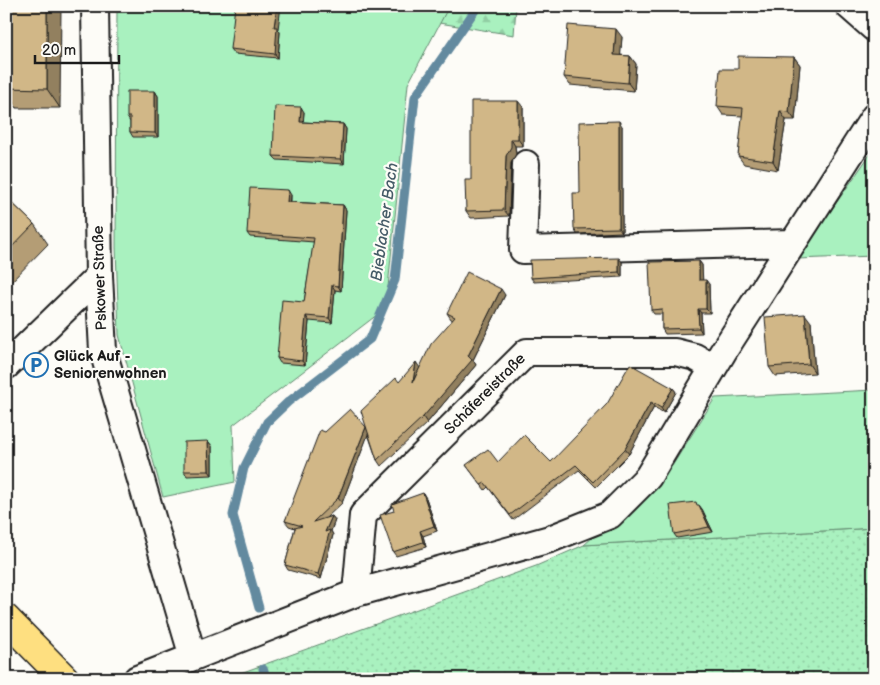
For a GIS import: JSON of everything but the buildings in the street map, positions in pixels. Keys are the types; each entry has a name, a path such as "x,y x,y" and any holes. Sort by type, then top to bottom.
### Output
{"main road":[{"path":"6,619 65,679"}],"street":[{"name":"Pskower Straße","path":"95,6 99,276 103,351 193,657"},
{"path":"849,6 874,28"},
{"path":"137,679 356,593 550,539 610,515 648,477 713,367 874,117"},
{"path":"526,164 523,250 792,244"},
{"path":"6,366 99,276"},
{"name":"Schäfereistraße","path":"356,593 363,515 527,352 676,352 695,357 713,367"}],"green space":[{"path":"117,6 449,6 408,84 386,308 233,425 235,482 163,497 119,335 116,247"},
{"path":"449,6 516,6 514,35 439,23"},
{"path":"874,149 874,256 797,259 869,156"},
{"path":"874,390 874,528 584,545 672,466 715,398"},
{"path":"874,528 874,679 224,679 536,566 584,545"}],"waterway":[{"name":"Bieblacher Bach","path":"259,608 233,515 244,468 267,422 288,402 370,339 395,280 415,97 478,6"},
{"name":"Bieblacher Bach","path":"263,669 267,679"}],"place":[{"name":"Glück Auf - Seniorenwohnen","path":"36,365"}]}
